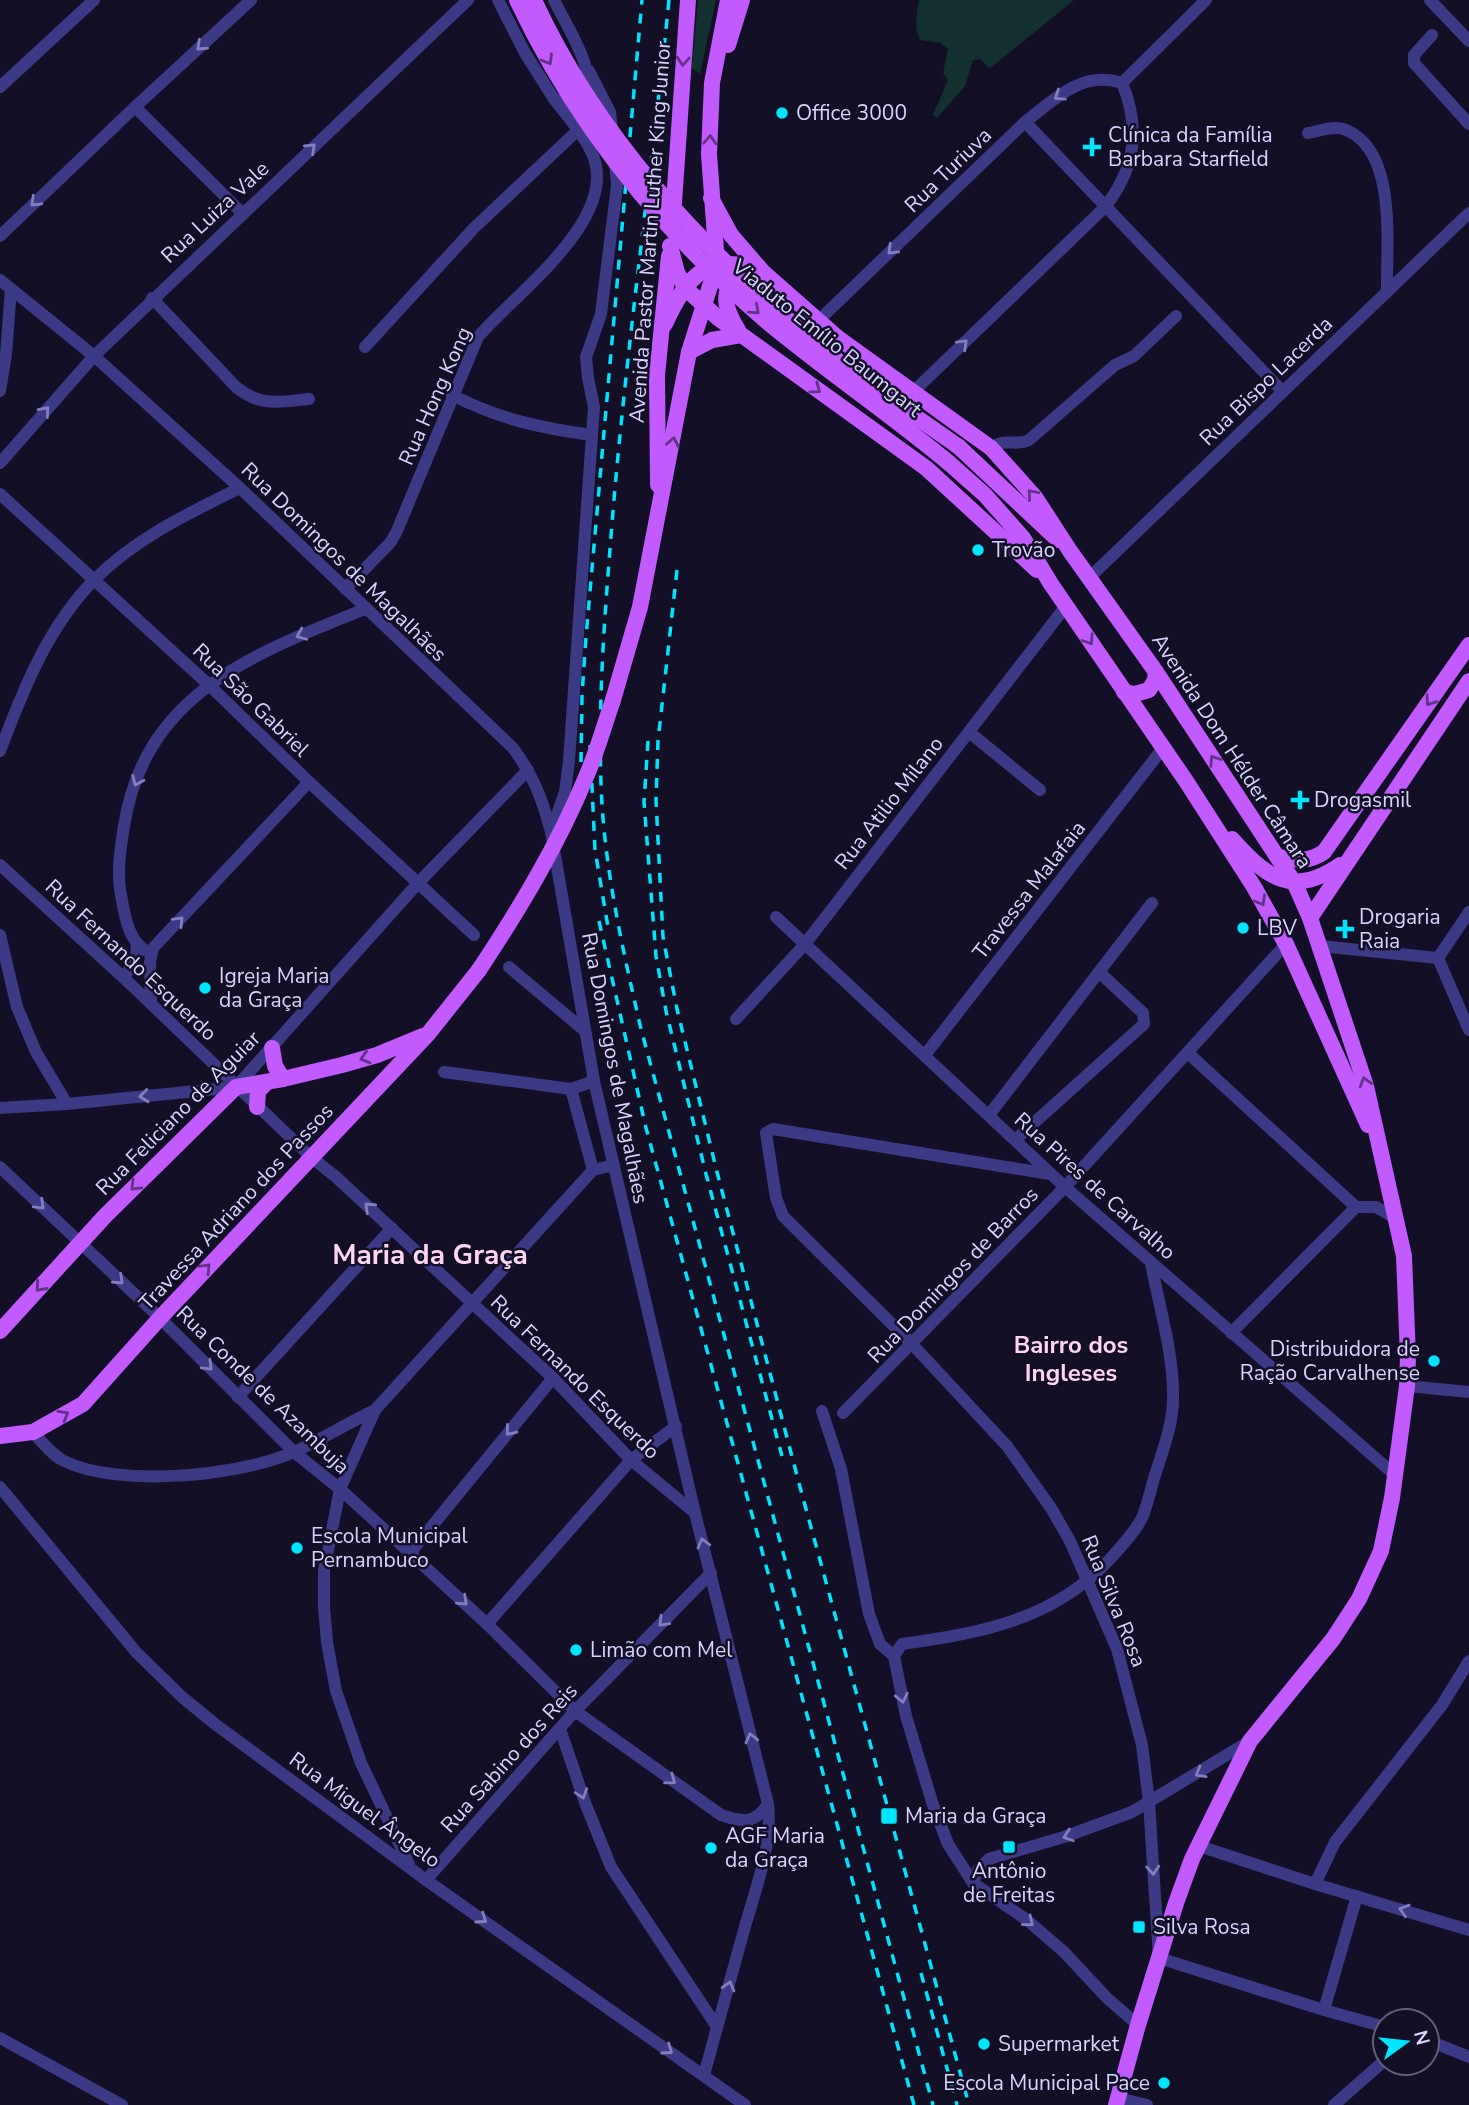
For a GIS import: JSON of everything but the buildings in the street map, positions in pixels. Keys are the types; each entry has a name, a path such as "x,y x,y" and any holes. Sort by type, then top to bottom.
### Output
{"main road":[{"name":"Viaduto Emílio Baumgart","path":"517,0 537,42 585,120 635,188 684,243 794,344 949,463"},
{"name":"Viaduto Emílio Baumgart","path":"534,0 598,113 652,184 707,245 814,342 959,447"},
{"name":"Avenida Pastor Martin Luther King Junior","path":"659,509 656,423 659,339 672,226 688,0"},
{"name":"Avenida Pastor Martin Luther King Junior","path":"479,970 541,871 587,776 627,656 654,538 689,352 717,264 709,154 712,83 728,0"},
{"name":"Avenida Pastor Martin Luther King Junior","path":"712,83 727,49 742,0"},
{"name":"Avenida Dom Hélder Câmara","path":"711,198 732,236 763,272 817,322 990,448 1035,497 1156,672 1280,857 1310,918 1366,1086 1397,1219 1407,1294 1407,1386 1388,1521 1381,1551 1359,1599 1333,1639 1250,1741 1186,1873 1138,2025 1117,2102"},
{"path":"672,226 686,250 693,253 702,250 707,238 711,198"},
{"name":"Avenida Dom Hélder Câmara","path":"670,246 677,272 685,288 704,306 926,468 1051,584"},
{"path":"659,339 685,288 698,274 717,264 741,265 763,272"},
{"path":"689,352 712,340 741,335 727,313 725,303 728,289 739,276 753,271 763,272"},
{"name":"Avenida Dom Hélder Câmara","path":"959,447 1070,551"},
{"name":"Avenida Dom Hélder Câmara","path":"949,463 985,495 1023,538 1254,887 1286,944 1379,1149"},
{"path":"1280,857 1305,860 1324,852 1469,645"},
{"path":"1124,692 1135,694 1149,690 1156,672"},
{"path":"1310,918 1469,681"},
{"path":"1186,781 1250,859 1273,875 1295,884 1323,876 1348,859"},
{"name":"Travessa Adriano dos Passos","path":"0,1436 33,1432 83,1404 160,1318 428,1034 479,970"},
{"path":"236,1087 283,1079 365,1058 428,1034"},
{"path":"272,1048 275,1066 283,1079"},
{"path":"257,1107 258,1091 267,1082"},
{"name":"Rua Feliciano de Aguiar","path":"0,1331 79,1243 236,1087"}],"street":[{"path":"0,87 94,0"},
{"path":"0,236 251,0"},
{"name":"Rua Luiza Vale","path":"0,463 94,356 152,298 468,0"},
{"path":"498,0 525,53 591,150 604,147 611,137 612,128"},
{"path":"551,832 565,792 569,761 594,407 587,378 586,357 601,314 617,186 612,128 607,105 554,0"},
{"path":"914,391 1104,208 1118,191 1131,159 1132,118 1128,96 1122,83 1206,0"},
{"path":"1430,0 1469,41"},
{"path":"1432,35 1414,55 1414,63 1469,124"},
{"path":"554,99 577,100 584,96 588,90 587,69"},
{"name":"Rua Turiuva","path":"817,322 1025,122 1059,96 1087,81 1108,78 1122,83"},
{"path":"135,107 242,213"},
{"path":"1025,122 1104,208 1283,392"},
{"path":"1308,133 1332,128 1345,130 1360,139 1373,155 1381,174 1385,196 1387,292"},
{"path":"365,347 474,228 577,131"},
{"name":"Rua Hong Kong","path":"345,589 390,543 396,533 478,337 492,320 543,274 579,230 596,186 597,173 591,150"},
{"name":"Rua Bispo Lacerda","path":"1090,577 1469,213"},
{"name":"Rua Domingos de Magalhães","path":"0,280 94,356 240,488 513,748 543,799 594,1081 695,1513 768,1804 768,1836 757,1885 704,2075"},
{"path":"0,391 11,289"},
{"path":"152,298 248,397 260,402 309,399"},
{"path":"990,448 1002,441 1019,443 1029,440 1115,365 1134,356 1176,316"},
{"path":"452,395 489,413 514,421 592,435"},
{"path":"0,751 23,689 54,631 95,579 152,535 181,517 240,488"},
{"name":"Rua São Gabriel","path":"0,494 208,684 474,935"},
{"name":"Rua Atilio Milano","path":"736,1019 805,944 1066,606"},
{"path":"151,953 137,944 124,912 119,884 128,800 159,738 208,684 261,652 365,609"},
{"path":"969,732 1040,790"},
{"name":"Travessa Malafaia","path":"925,1055 1163,748"},
{"name":"Rua Feliciano de Aguiar","path":"236,1087 419,882 528,770"},
{"path":"150,1003 153,948 309,782"},
{"name":"Rua Fernando Esquerdo","path":"0,864 124,978 257,1107 553,1378 631,1460 695,1513"},
{"path":"989,1115 1152,904"},
{"path":"1438,958 1469,912"},
{"name":"Rua Pires de Carvalho","path":"776,917 1065,1188 1395,1475"},
{"path":"0,935 17,1007 36,1052 67,1104"},
{"path":"124,978 136,957 137,944"},
{"name":"Rua Domingos de Barros","path":"844,1413 1065,1188 1286,944"},
{"path":"1320,946 1438,958"},
{"path":"1438,958 1469,1030"},
{"path":"509,967 585,1031"},
{"path":"1015,1140 1144,1024 1143,1013 1099,972"},
{"path":"1189,1054 1356,1207 1376,1207 1397,1219"},
{"path":"444,1072 571,1088 594,1081"},
{"path":"0,1108 236,1087"},
{"path":"571,1088 593,1170"},
{"name":"Rua Silva Rosa","path":"1051,1174 773,1129 766,1133 776,1198 783,1216 911,1343 1007,1446 1051,1508 1070,1541 1117,1649 1142,1745 1149,1802 1159,1958"},
{"path":"410,1868 361,1763 336,1691 327,1642 324,1571 340,1489 375,1410 593,1170 614,1165"},
{"name":"Rua Conde de Azambuja","path":"0,1167 160,1318 294,1452 340,1489 410,1553 575,1711 721,1815 744,1821 753,1819 761,1814 768,1804"},
{"path":"1376,1207 1391,1193"},
{"path":"1231,1333 1356,1207"},
{"path":"238,1397 391,1228"},
{"path":"869,1614 885,1636 902,1644 995,1628 1040,1611 1089,1581 1126,1542 1142,1518 1169,1431 1174,1396 1171,1365 1151,1263"},
{"path":"410,1553 553,1378"},
{"path":"1407,1386 1469,1392"},
{"path":"33,1432 53,1454 64,1461 135,1477 178,1476 233,1469 294,1452 375,1410"},
{"path":"822,1411 841,1469 869,1614 880,1644 894,1657 906,1716 948,1844 973,1883 1027,1920 1055,1944 1088,1975 1107,1998 1138,2025"},
{"path":"487,1624 631,1460 676,1426"},
{"name":"Rua Miguel Ângelo","path":"2,1491 136,1652 182,1697 426,1880 745,2105"},
{"name":"Rua Sabino dos Reis","path":"426,1880 575,1711 711,1573"},
{"path":"894,1657 902,1644"},
{"path":"1315,1884 1335,1842 1442,1705 1469,1661"},
{"path":"560,1729 611,1867 717,2028"},
{"path":"973,1883 978,1870 989,1859 1103,1824 1149,1802 1250,1741"},
{"path":"1199,1846 1469,1930"},
{"path":"1324,2010 1357,1896"},
{"path":"1159,1958 1371,2022"},
{"path":"0,2038 117,2104"},
{"path":"1441,2046 1469,2057"},
{"path":"1334,2105 1371,2072"},
{"path":"1117,2102 1147,2105"}],"green space":[{"path":"698,0 716,0 700,74 692,68"},
{"path":"919,0 1074,0 989,68 980,59 973,60 965,86 937,118 933,115 948,80 943,73 948,49 940,43 920,40 916,25"}],"railway":[{"path":"581,762 586,637 642,0"},
{"path":"669,0 623,401 606,603 600,738 602,805 608,862 641,1029 933,2105"},
{"path":"677,570 658,741 656,800 663,937 677,1009 717,1172 969,2105"},
{"path":"648,741 644,802 656,956 666,1011 706,1174 782,1456"},
{"path":"590,745 595,850 609,933"},
{"path":"599,921 646,1128 914,2105"},
{"path":"921,1973 957,2105"}],"place":[{"name":"Office 3000","path":"782,113"},
{"name":"Clínica da Família Barbara Starfield","path":"1092,147"},
{"name":"Trovão","path":"978,550"},
{"name":"Drogasmil","path":"1300,800"},
{"name":"LBV","path":"1243,928"},
{"name":"Drogaria Raia","path":"1345,929"},
{"name":"Igreja Maria da Graça","path":"205,988"},
{"name":"Distribuidora de Ração Carvalhense","path":"1434,1361"},
{"name":"Escola Municipal Pernambuco","path":"297,1548"},
{"name":"Limão com Mel","path":"576,1650"},
{"name":"Maria da Graça","path":"889,1816"},
{"name":"Antônio de Freitas","path":"1009,1847"},
{"name":"AGF Maria da Graça","path":"711,1848"},
{"name":"Silva Rosa","path":"1139,1927"},
{"name":"Supermarket","path":"984,2044"},
{"name":"Escola Municipal Pace","path":"1164,2083"}],"district":[{"name":"Maria da Graça","path":"430,1255"},
{"name":"Bairro dos Ingleses","path":"1071,1359"}]}
